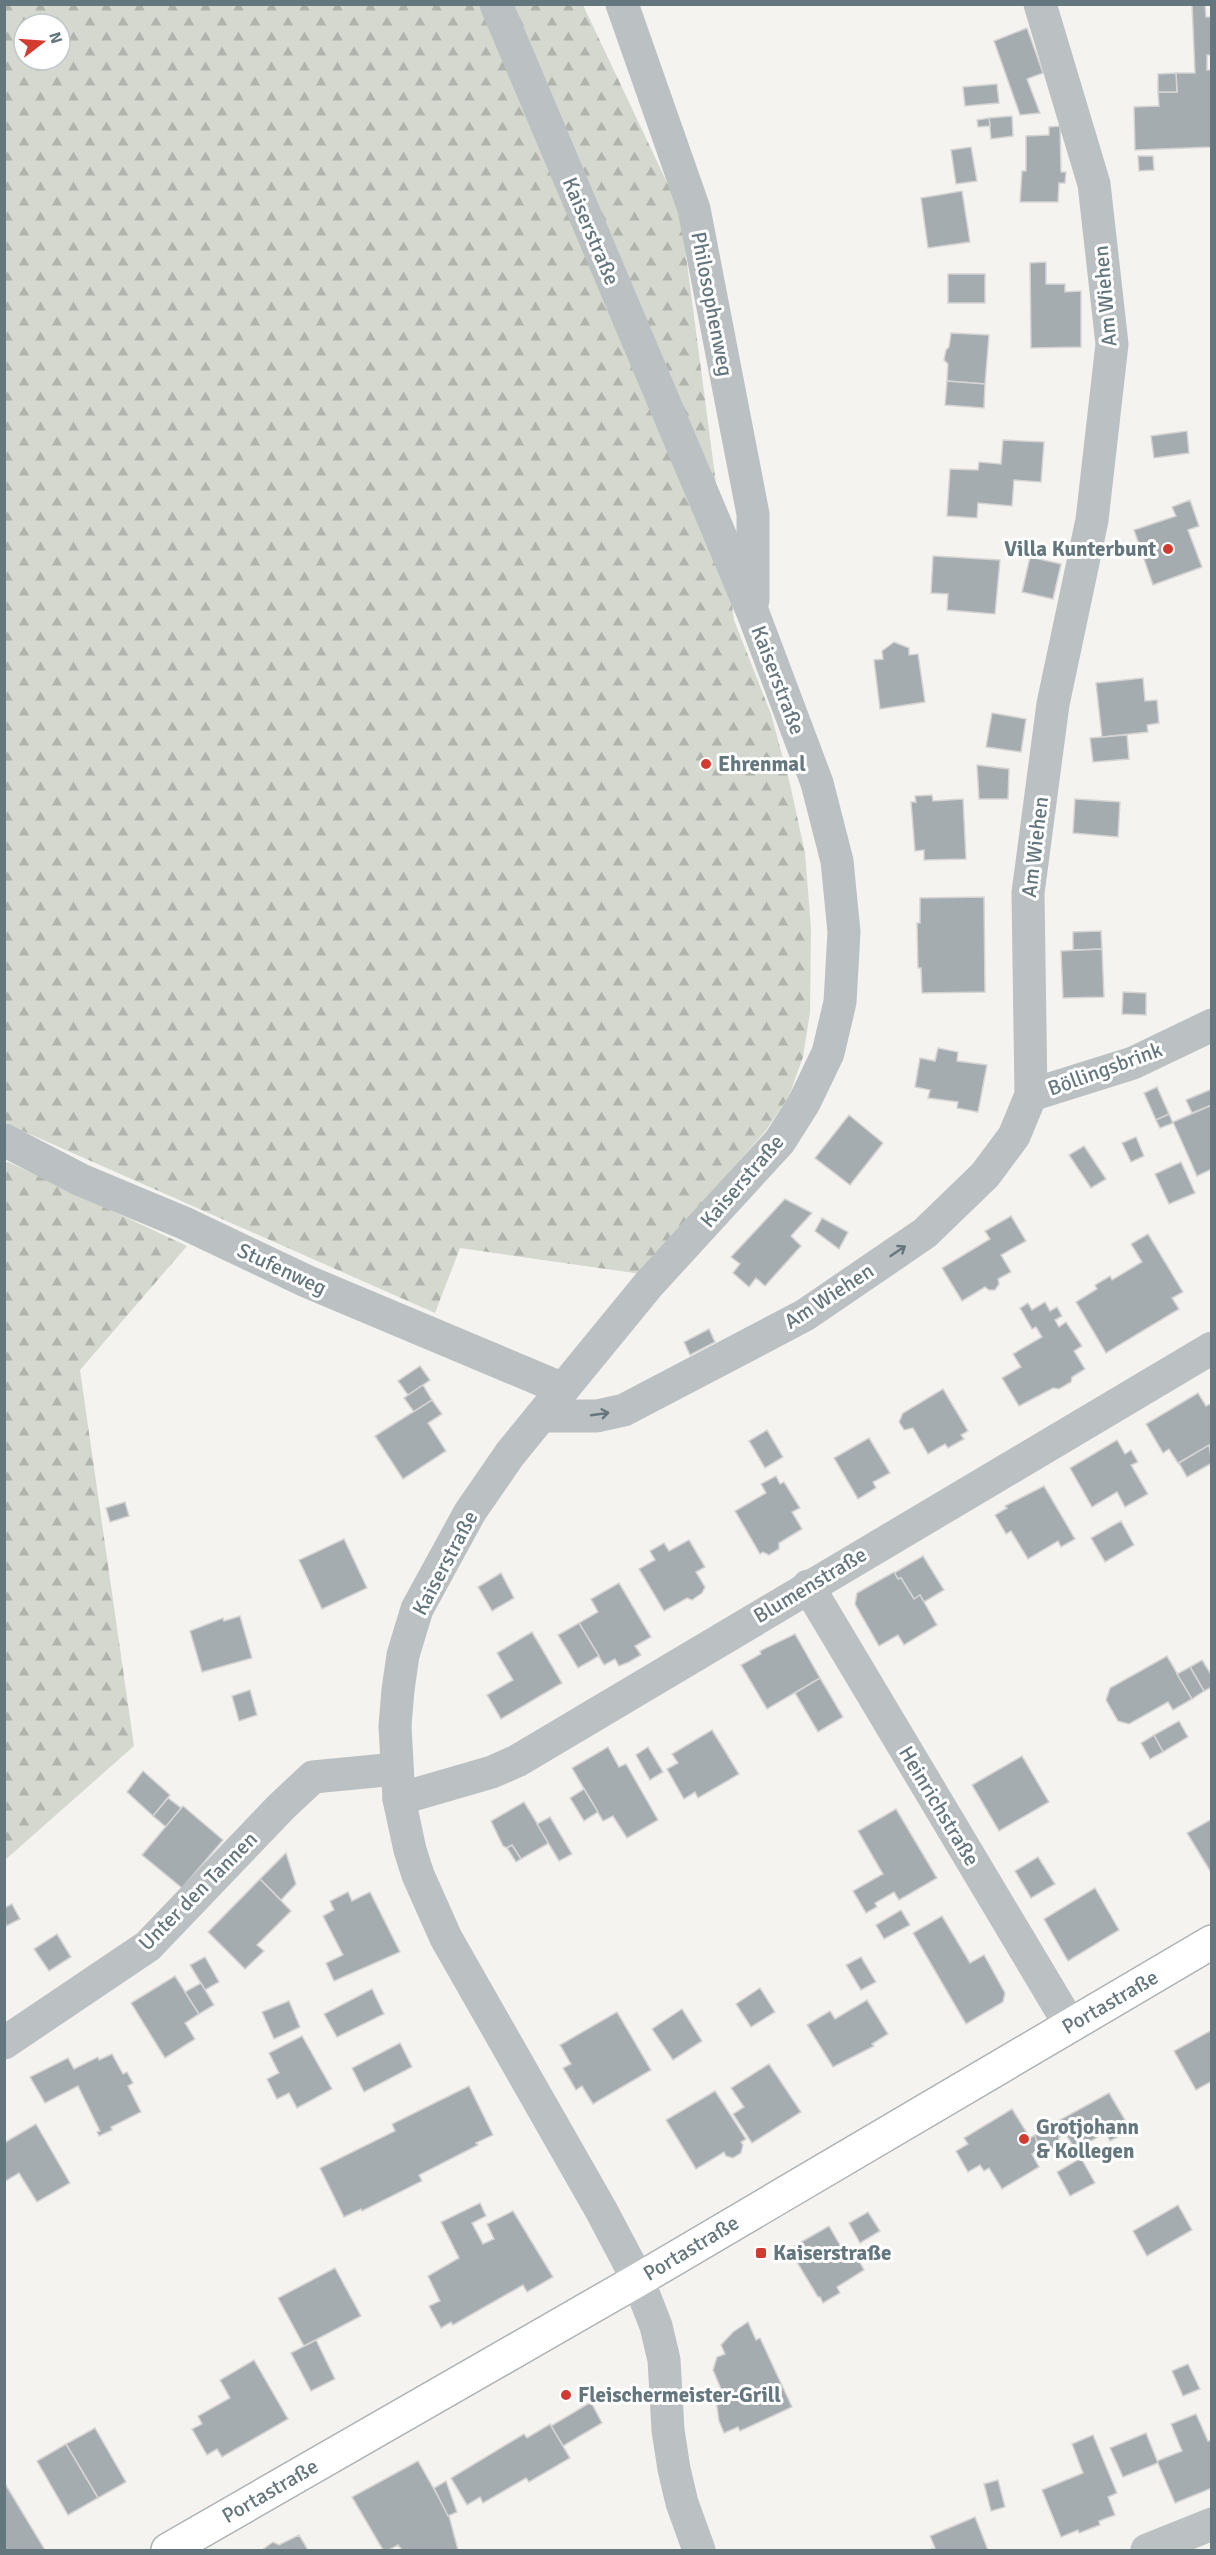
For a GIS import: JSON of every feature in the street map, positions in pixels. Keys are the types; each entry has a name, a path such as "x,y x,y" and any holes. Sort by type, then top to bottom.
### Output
{"main road":[{"name":"Portastraße","path":"168,2550 638,2280 1212,1942"}],"street":[{"name":"Kaiserstraße","path":"496,4 753,613 817,783 837,861 844,932 840,1002 828,1053 804,1103 780,1141 649,1284 510,1454 470,1512 417,1609 403,1655 398,1690 395,1726 398,1784 406,1833 418,1875 446,1938 601,2210 638,2280 656,2326 664,2360 668,2430 674,2469 682,2503 699,2550"},
{"name":"Philosophenweg","path":"621,4 694,208 753,514 753,613"},
{"name":"Am Wiehen","path":"542,1416 597,1416 624,1410 805,1315 925,1233 985,1175 1014,1136 1031,1095 1028,893 1053,704 1092,520 1112,344 1094,184 1040,4"},
{"name":"Böllingsbrink","path":"1031,1095 1133,1064 1212,1025"},
{"name":"Stufenweg","path":"4,1140 81,1180 183,1223 306,1281 563,1389"},
{"name":"Blumenstraße","path":"398,1784 492,1772 517,1761 1212,1348"},
{"name":"Heinrichstraße","path":"808,1586 1070,2025"},
{"name":"Unter den Tannen","path":"4,2043 148,1946 281,1807 313,1777 398,1784"},
{"path":"1147,2550 1197,2536"}],"green space":[{"path":"4,5 583,5 680,210 734,620 771,714 790,784 805,853 811,928 810,1012 803,1057 789,1096 767,1129 641,1274 460,1248 435,1313 7,1124 4,1118"},
{"path":"8,1162 187,1246 80,1370 134,1746 5,1860 4,1163"}],"building":[{"path":"1192,4 1205,4 1206,17 1212,17 1212,55 1207,55 1207,70 1212,70 1212,147 1135,150 1134,107 1159,106 1158,92 1177,92 1176,73 1195,73"},
{"path":"1027,28 1043,73 1027,79 1040,113 1020,115 994,41"},
{"path":"1176,73 1177,92 1158,92 1158,74"},
{"path":"997,84 999,103 965,106 963,87"},
{"path":"1012,116 1013,136 991,139 989,118"},
{"path":"989,118 990,126 978,127 977,120"},
{"path":"1060,126 1061,172 1066,172 1065,183 1059,183 1058,202 1020,202 1022,171 1026,171 1026,136 1049,135 1049,127"},
{"path":"971,147 977,181 956,184 951,150"},
{"path":"1138,156 1153,156 1154,170 1139,171"},
{"path":"962,191 970,242 928,248 921,198"},
{"path":"1046,262 1046,284 1065,284 1065,292 1081,291 1081,347 1031,348 1030,263"},
{"path":"948,274 985,274 985,303 948,303"},
{"path":"951,333 989,335 985,384 947,381 948,364 944,360"},
{"path":"947,381 985,384 984,408 945,405"},
{"path":"1187,431 1189,453 1154,458 1151,436"},
{"path":"1003,440 1044,442 1041,482 1014,480 1012,506 978,503 977,518 947,516 950,469 978,470 979,462 1001,464"},
{"name":"Villa Kunterbunt","path":"1190,500 1199,526 1188,530 1202,567 1153,585 1134,530 1176,516 1172,507"},
{"path":"933,556 1000,560 995,614 947,610 948,594 931,593"},
{"path":"1030,557 1061,564 1053,599 1022,592"},
{"path":"894,642 909,648 909,655 918,654 925,702 880,709 874,660 883,659 882,651"},
{"path":"1143,678 1145,701 1157,700 1159,723 1147,725 1148,732 1102,737 1096,683"},
{"path":"992,713 1026,719 1021,752 986,747"},
{"path":"1127,735 1129,759 1093,762 1090,738"},
{"path":"977,765 1009,769 1008,799 979,799"},
{"path":"932,795 933,801 963,799 966,859 924,860 924,850 915,851 911,802 916,802 915,796"},
{"path":"1075,799 1120,802 1118,837 1073,833"},
{"path":"984,897 985,992 922,993 921,968 918,968 917,923 920,923 920,898"},
{"path":"1101,931 1102,949 1073,950 1073,932"},
{"path":"1102,949 1104,997 1063,998 1061,951"},
{"path":"1123,992 1146,993 1146,1015 1122,1014"},
{"path":"938,1048 958,1052 957,1061 987,1065 978,1112 957,1108 958,1102 928,1098 930,1090 915,1087 920,1058 935,1061"},
{"path":"1157,1087 1169,1114 1156,1120 1144,1093"},
{"path":"1212,1089 1212,1105 1192,1113 1186,1100"},
{"path":"1212,1105 1212,1169 1197,1176 1173,1122"},
{"path":"1169,1114 1173,1123 1160,1128 1156,1120"},
{"path":"849,1115 883,1143 850,1185 815,1158"},
{"path":"1136,1137 1144,1156 1131,1162 1122,1143"},
{"path":"1084,1146 1106,1179 1091,1188 1069,1155"},
{"path":"1181,1162 1195,1193 1169,1204 1155,1174"},
{"path":"785,1199 812,1213 791,1236 801,1246 765,1286 756,1278 749,1287 733,1273 740,1264 731,1257"},
{"path":"1011,1216 1026,1241 1001,1255 1011,1272 998,1279 999,1284 995,1290 985,1287 962,1301 942,1268 990,1239 985,1231"},
{"path":"822,1218 848,1232 839,1249 815,1231"},
{"path":"1148,1234 1183,1292 1172,1298 1179,1309 1106,1353 1076,1302 1097,1289 1095,1285 1110,1276 1112,1280 1142,1262 1131,1244"},
{"path":"1045,1302 1050,1311 1057,1307 1062,1316 1055,1320 1059,1327 1066,1322 1082,1346 1074,1351 1085,1369 1059,1389 1053,1388 1019,1406 1002,1378 1021,1367 1013,1354 1042,1337 1036,1327 1032,1329 1020,1308 1028,1303 1032,1310"},
{"path":"709,1329 715,1342 690,1355 684,1342"},
{"path":"420,1366 430,1380 408,1395 398,1381"},
{"path":"423,1385 432,1400 414,1412 404,1398"},
{"path":"943,1389 968,1431 961,1435 964,1439 948,1448 945,1444 928,1454 913,1428 904,1430 899,1422 903,1413"},
{"path":"1198,1393 1206,1406 1212,1403 1212,1444 1178,1463 1169,1449 1163,1453 1146,1424"},
{"path":"432,1400 442,1414 428,1423 446,1451 403,1479 375,1436"},
{"path":"767,1430 783,1457 765,1468 749,1441"},
{"path":"869,1438 890,1473 873,1482 876,1488 858,1499 834,1458"},
{"path":"1117,1440 1125,1454 1131,1450 1138,1462 1131,1465 1148,1494 1125,1507 1117,1492 1092,1507 1070,1468"},
{"path":"1209,1445 1212,1463 1187,1477 1179,1463"},
{"path":"776,1476 780,1484 784,1482 800,1508 792,1512 802,1529 779,1543 779,1549 769,1555 763,1552 760,1554 735,1511 766,1493 761,1484"},
{"path":"1044,1486 1075,1539 1061,1547 1058,1541 1028,1559 1011,1531 1006,1534 995,1515 1007,1508 1005,1506"},
{"path":"125,1502 129,1516 110,1522 106,1508"},
{"path":"1121,1521 1134,1545 1105,1562 1091,1538"},
{"path":"344,1539 367,1588 322,1609 299,1560"},
{"path":"689,1540 705,1567 696,1572 705,1587 702,1593 692,1600 687,1598 664,1611 639,1569 655,1560 650,1551 664,1543 669,1551"},
{"path":"923,1556 944,1590 924,1602 920,1595 914,1599 901,1578 898,1579 894,1573"},
{"path":"894,1572 898,1579 901,1578 914,1599 920,1595 937,1625 904,1645 898,1635 879,1646 855,1604 857,1593"},
{"path":"501,1573 514,1598 492,1611 478,1587"},
{"path":"619,1583 651,1637 635,1646 641,1655 619,1666 615,1659 604,1665 579,1623 598,1612 591,1599"},
{"path":"240,1616 252,1658 202,1672 190,1631 223,1618 224,1621"},
{"path":"579,1623 599,1656 578,1668 558,1635"},
{"path":"532,1632 562,1683 501,1719 487,1695 513,1680 497,1653"},
{"path":"795,1634 820,1678 767,1709 741,1665 761,1654 760,1651"},
{"path":"1167,1656 1192,1699 1173,1710 1168,1702 1129,1724 1118,1721 1106,1700 1110,1688"},
{"path":"1202,1660 1212,1676 1212,1687 1204,1691 1190,1667"},
{"path":"1190,1667 1204,1691 1192,1699 1177,1674"},
{"path":"820,1678 843,1717 818,1732 795,1693"},
{"path":"250,1690 257,1715 239,1721 232,1696"},
{"path":"1179,1721 1188,1737 1163,1752 1154,1735"},
{"path":"712,1730 739,1774 698,1798 695,1792 684,1799 667,1769 678,1763 672,1754"},
{"path":"1154,1735 1163,1752 1150,1759 1141,1743"},
{"path":"608,1747 619,1767 626,1764 658,1820 627,1838 613,1816 603,1821 572,1768"},
{"path":"648,1747 663,1772 650,1780 636,1755"},
{"path":"1022,1756 1049,1802 999,1831 972,1785"},
{"path":"143,1771 170,1795 153,1816 127,1792"},
{"path":"584,1789 598,1812 584,1821 570,1798"},
{"path":"168,1798 181,1808 166,1827 153,1816"},
{"path":"524,1802 549,1843 521,1859 512,1845 507,1848 503,1846 491,1821"},
{"path":"183,1806 223,1840 182,1888 142,1855"},
{"path":"896,1809 937,1878 899,1900 894,1892 875,1903 877,1907 866,1913 853,1891 883,1874 858,1831"},
{"path":"550,1817 572,1854 559,1861 537,1824"},
{"path":"1212,1819 1212,1874 1187,1833"},
{"path":"512,1845 521,1859 516,1862 507,1848"},
{"path":"286,1853 296,1884 281,1900 260,1879"},
{"path":"1038,1857 1055,1884 1031,1898 1015,1871"},
{"path":"260,1879 291,1911 257,1945 264,1951 245,1969 208,1932"},
{"path":"1095,1888 1119,1930 1068,1961 1044,1919"},
{"path":"348,1892 352,1901 370,1892 400,1952 334,1981 326,1963 343,1955 323,1916 334,1910 330,1901"},
{"path":"12,1904 20,1919 6,1926 4,1908"},
{"path":"901,1910 910,1925 884,1939 876,1925"},
{"path":"942,1916 970,1963 984,1955 1005,1993 1003,2002 966,2024 913,1933"},
{"path":"57,1934 71,1957 49,1971 34,1949"},
{"path":"205,1957 219,1982 205,1990 190,1965"},
{"path":"861,1957 876,1982 861,1990 846,1965"},
{"path":"175,1976 199,2014 185,2023 195,2039 165,2058 131,2003"},
{"path":"201,1983 214,2005 199,2014 185,1992"},
{"path":"760,1988 775,2012 751,2027 736,2004"},
{"path":"372,1989 384,2014 337,2037 324,2014"},
{"path":"867,2000 888,2034 872,2044 874,2046 833,2067 807,2025 830,2011 835,2019"},
{"path":"289,2001 300,2027 274,2039 262,2012"},
{"path":"682,2009 702,2041 673,2060 652,2029"},
{"path":"617,2012 651,2070 593,2104 582,2086 576,2090 563,2068 571,2064 560,2045"},
{"path":"1212,2030 1212,2081 1196,2090 1174,2051"},
{"path":"302,2036 332,2089 297,2108 289,2093 277,2099 267,2079 279,2073 269,2053"},
{"path":"400,2043 412,2067 364,2092 352,2068"},
{"path":"112,2054 123,2074 127,2072 133,2083 128,2086 141,2112 111,2127 112,2130 99,2136 97,2132 100,2131 78,2086 45,2103 30,2077 68,2058 74,2069 98,2057 99,2060"},
{"path":"769,2064 801,2112 752,2143 733,2114 744,2107 731,2088"},
{"path":"469,2086 493,2135 419,2175 422,2181 362,2211 361,2209 344,2217 320,2168 395,2131 392,2124"},
{"path":"715,2091 746,2139 741,2142 743,2145 741,2153 733,2158 726,2156 724,2152 696,2169 666,2120"},
{"path":"1109,2093 1131,2130 1110,2141 1105,2132 1076,2151 1058,2121"},
{"path":"1012,2109 1030,2138 1035,2135 1039,2150 1032,2154 1039,2167 1002,2189 989,2168 984,2171 980,2165 968,2172 956,2151 968,2144 964,2138"},
{"path":"1058,2122 1065,2134 1059,2137 1058,2147 1046,2154 1039,2150 1035,2135"},
{"path":"36,2124 70,2183 37,2202 19,2173 4,2182 4,2143"},
{"path":"1081,2158 1095,2183 1070,2196 1057,2172"},
{"path":"480,2203 486,2216 472,2223 483,2244 494,2239 487,2224 513,2211 553,2277 527,2292 523,2285 453,2325 451,2322 441,2328 429,2306 440,2301 428,2276 459,2258 441,2222"},
{"path":"1178,2205 1192,2230 1147,2256 1133,2231"},
{"path":"868,2212 880,2231 860,2243 849,2223"},
{"path":"829,2226 844,2252 852,2248 864,2270 837,2287 840,2293 823,2303 789,2249"},
{"path":"335,2268 361,2316 304,2346 278,2298"},
{"path":"748,2322 756,2340 760,2338 792,2407 740,2431 738,2427 724,2433 719,2421 715,2392 721,2389 713,2370 717,2357 725,2354 721,2345 733,2332"},
{"path":"316,2340 335,2379 311,2391 291,2353"},
{"path":"254,2360 288,2419 222,2457 217,2449 207,2455 192,2429 202,2424 198,2416 230,2398 220,2380"},
{"path":"1188,2364 1200,2389 1183,2396 1172,2371"},
{"path":"591,2402 602,2423 563,2446 551,2426"},
{"path":"1196,2414 1208,2441 1212,2440 1212,2488 1175,2503 1157,2461 1182,2451 1171,2424"},
{"path":"550,2424 570,2458 529,2482 526,2478 483,2503 480,2497 467,2505 451,2478 524,2434 527,2438"},
{"path":"95,2428 126,2482 98,2498 66,2444"},
{"path":"1146,2433 1158,2463 1123,2477 1110,2448"},
{"path":"1093,2435 1117,2493 1108,2497 1115,2515 1099,2521 1100,2525 1061,2537 1042,2490 1083,2473 1072,2444"},
{"path":"66,2444 98,2498 68,2515 37,2461"},
{"path":"418,2461 449,2516 458,2550 402,2550 398,2545 389,2550 383,2550 352,2497"},
{"path":"998,2480 1005,2507 991,2511 984,2484"},
{"path":"446,2481 457,2512 448,2516 434,2488"},
{"path":"4,2482 45,2550 4,2550"},
{"path":"975,2517 988,2550 929,2550 935,2548 930,2536"},
{"path":"299,2535 308,2550 262,2550 273,2542 279,2545"}],"place":[{"name":"Villa Kunterbunt","path":"1168,549"},
{"name":"Ehrenmal","path":"706,764"},
{"name":"Grotjohann & Kollegen","path":"1024,2139"},
{"name":"Kaiserstraße","path":"761,2253"},
{"name":"Fleischermeister-Grill","path":"566,2395"}]}
